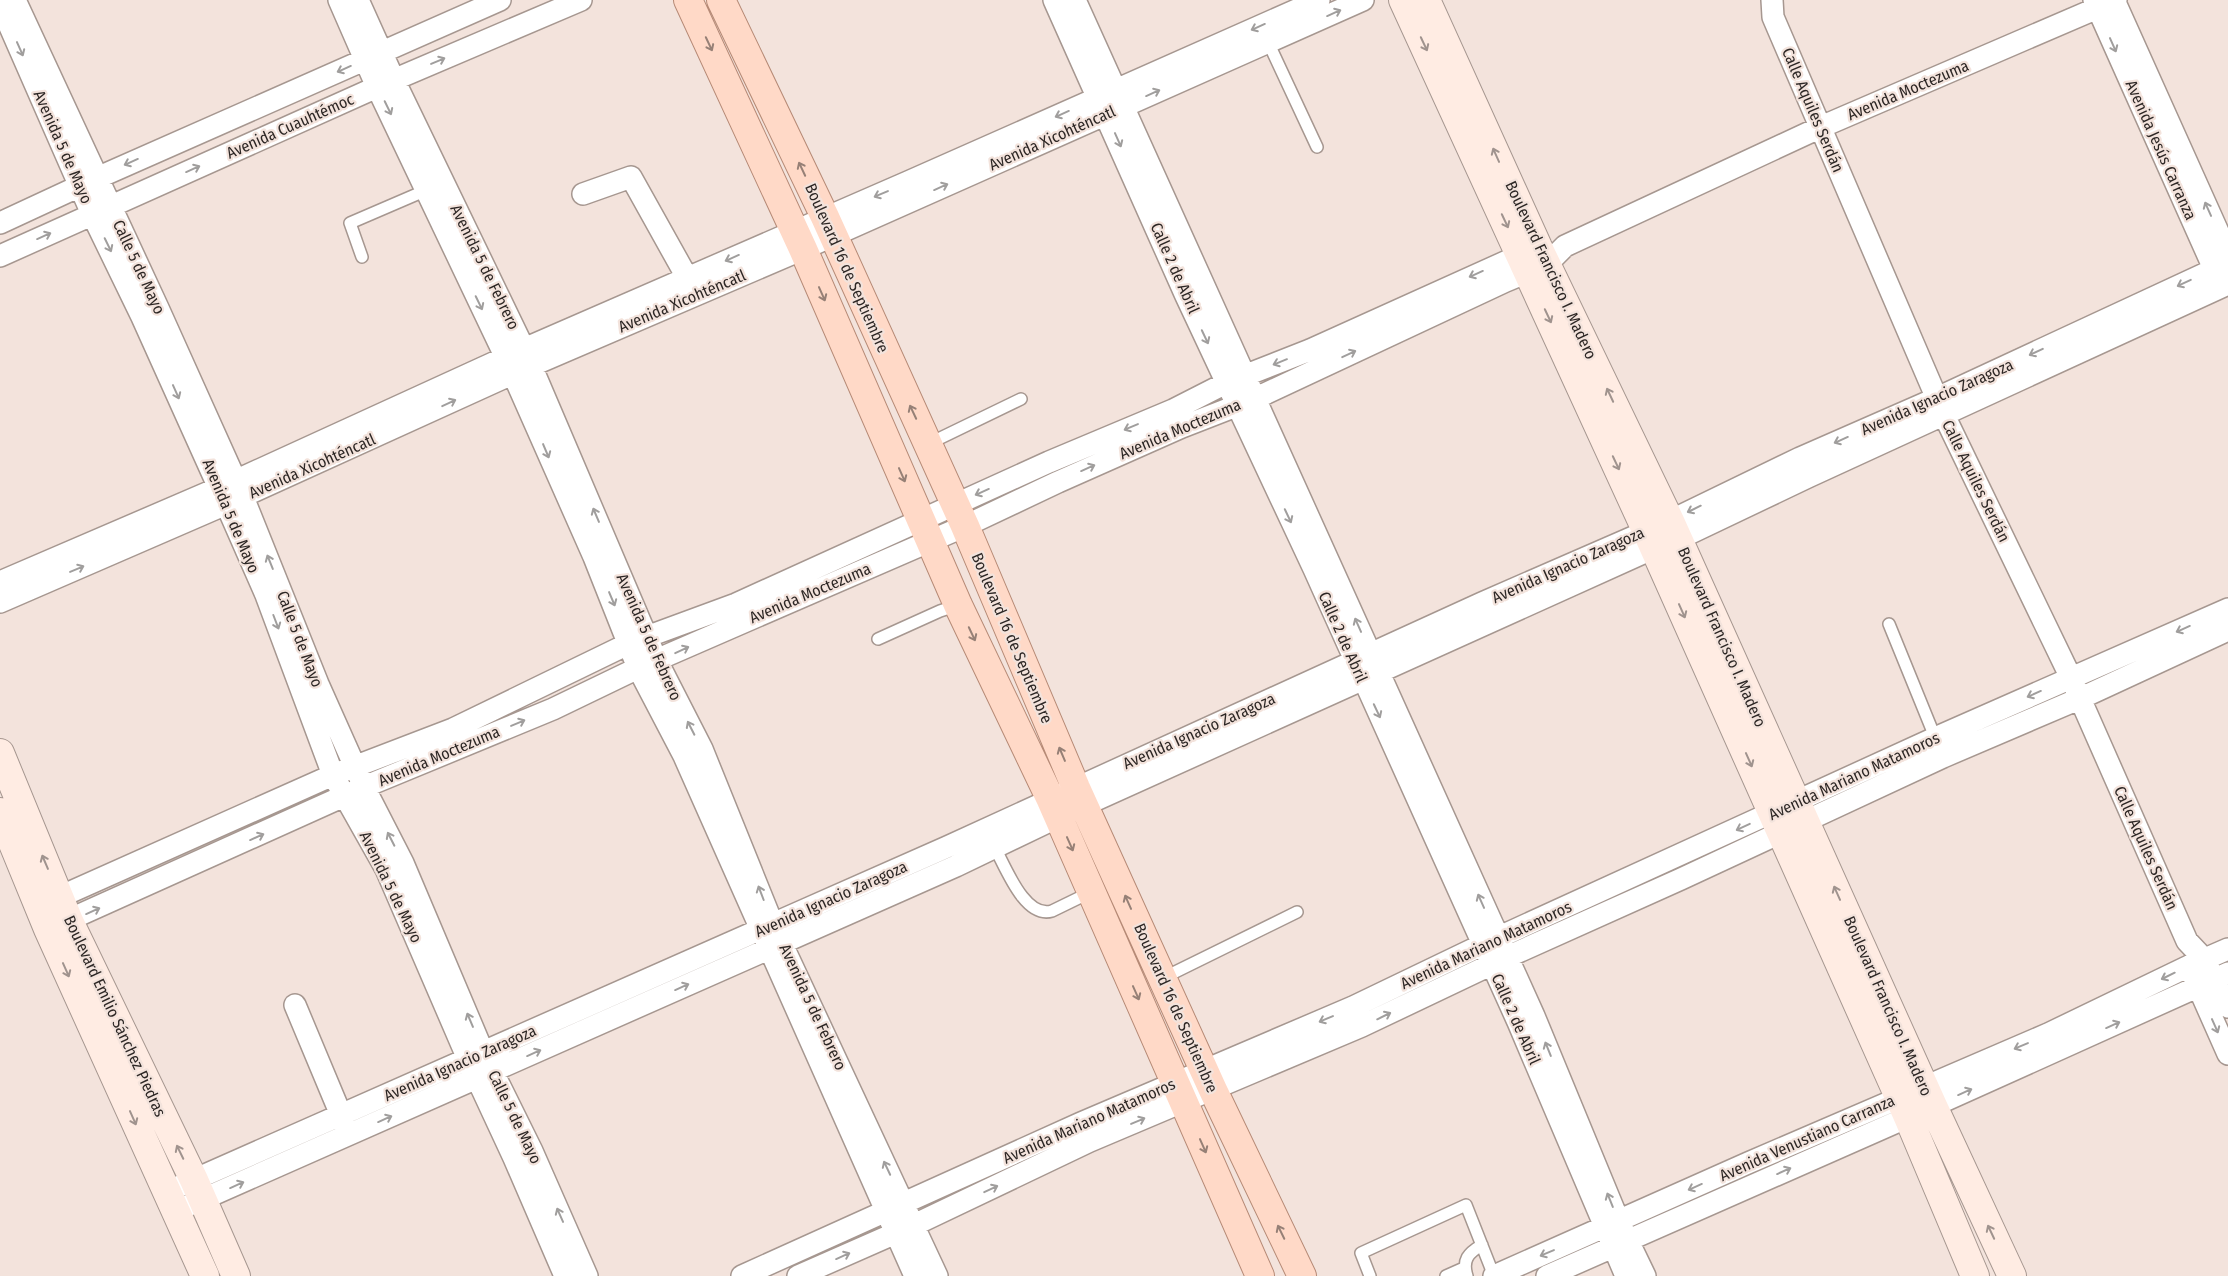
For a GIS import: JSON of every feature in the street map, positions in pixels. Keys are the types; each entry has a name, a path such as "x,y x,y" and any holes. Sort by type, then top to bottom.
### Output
{"main road":[{"name":"Boulevard 16 de Septiembre","path":"688,0 798,240 958,605 1054,808 1260,1276"},
{"name":"Boulevard 16 de Septiembre","path":"722,0 829,227 960,515 1080,797 1162,978 1302,1276"},
{"name":"Boulevard Francisco I. Madero","path":"1403,0 1540,257"},
{"name":"Boulevard Francisco I. Madero","path":"1426,0 1916,1102 2012,1276"},
{"name":"Boulevard Emilio Sánchez Piedras","path":"0,753 54,913 172,1202 205,1276"},
{"name":"Boulevard Emilio Sánchez Piedras","path":"0,812 198,1190 236,1276"},
{"name":"Boulevard Francisco I. Madero","path":"1916,1102 1975,1276"}],"street":[{"name":"Avenida 5 de Febrero","path":"339,0 374,56"},
{"name":"Avenida 5 de Febrero","path":"358,0 374,56 386,83 518,362 576,466 603,554 638,641 648,665 693,753 771,937 905,1229 937,1276"},
{"name":"Avenida Cuauhtémoc","path":"0,222 500,0"},
{"name":"Avenida Cuauhtémoc","path":"0,256 386,83 582,0"},
{"name":"Calle 2 de Abril","path":"1054,0 1081,38 1111,102 1235,380 1322,566 1526,1019 1616,1235 1626,1276"},
{"name":"Calle 2 de Abril","path":"1075,0 1081,38"},
{"name":"Avenida Xicohténcatl","path":"1204,61 1268,42 1319,0"},
{"name":"Avenida Xicohténcatl","path":"0,602 44,573 330,448 518,362 911,191 1295,20 1363,0"},
{"name":"Calle Aquiles Serdán","path":"1758,0 1773,8 1821,127 1940,407 2071,678 2196,962 2214,979 2228,1007"},
{"name":"Avenida Moctezuma","path":"960,515 1049,462 1177,418 1245,402 1314,359 1821,127 2107,2"},
{"name":"Avenida Jesús Carranza","path":"2107,2 2225,276"},
{"name":"Calle 5 de Mayo","path":"8,3 231,492 310,688 359,778 394,866 480,1065 523,1154 563,1246 587,1276"},
{"path":"583,194 630,177 693,286"},
{"name":"Avenida Ignacio Zaragoza","path":"172,1202 771,937 871,891 946,848 1080,797 1662,534 2225,276"},
{"name":"Avenida Moctezuma","path":"54,913 206,832 333,775 359,778 457,738 553,708 648,665 740,613 960,515 1058,482 1177,418 1235,380 1314,359"},
{"name":"Avenida 5 de Febrero","path":"518,362 556,474 603,554"},
{"path":"1049,462 1058,482"},
{"path":"556,474 576,466"},
{"name":"Avenida Xicohténcatl","path":"0,582 44,573"},
{"name":"Avenida Moctezuma","path":"457,738 544,686 638,641 740,613"},
{"name":"Avenida Mariano Matamoros","path":"751,1274 895,1207 1086,1132 1358,1017 1495,951 1593,907 1681,879 1789,818 1939,748 2071,678 2224,622"},
{"name":"Avenida Mariano Matamoros","path":"1939,748 2080,698 2224,622"},
{"path":"544,686 553,708"},
{"name":"Avenida 5 de Mayo","path":"310,688 333,775 345,797 394,866"},
{"name":"Avenida Moctezuma","path":"54,913 220,854 345,797 359,778"},
{"name":"Avenida Ignacio Zaragoza","path":"871,891 956,866 995,848 1054,808"},
{"name":"Avenida Mariano Matamoros","path":"1593,907 1673,859 1789,818"},
{"path":"206,832 220,854"},
{"path":"946,848 956,866"},
{"path":"1673,859 1681,879"},
{"name":"Avenida Venustiano Carranza","path":"2052,1042 2196,962 2228,949"},
{"name":"Calle Aquiles Serdán","path":"2214,979 2228,1054"},
{"name":"Avenida Venustiano Carranza","path":"1494,1276 1616,1235 1759,1182 1916,1102 2052,1042 2214,979"},
{"path":"295,1005 345,1125"},
{"name":"Avenida Venustiano Carranza","path":"1547,1276 1616,1235 1748,1163 1916,1102"},
{"name":"Avenida Mariano Matamoros","path":"798,1276 905,1229 1086,1132"},
{"path":"1748,1163 1759,1182"},
{"name":"Avenida 5 de Febrero","path":"905,1229 916,1276"},
{"name":"Calle 2 de Abril","path":"1616,1235 1644,1276"},
{"path":"563,1246 565,1276"}],"lane":[{"path":"1268,42 1317,147"},
{"path":"362,257 350,223 436,186"},
{"path":"928,444 1021,399"},
{"path":"878,639 940,611 958,605"},
{"path":"1889,624 1939,748"},
{"path":"995,848 1023,898 1036,910 1052,911 1091,892"},
{"path":"1162,978 1297,912"},
{"path":"1370,1276 1361,1253 1466,1205 1494,1276"},
{"path":"1446,1276 1466,1272 1466,1258 1470,1252 1482,1246"}]}
